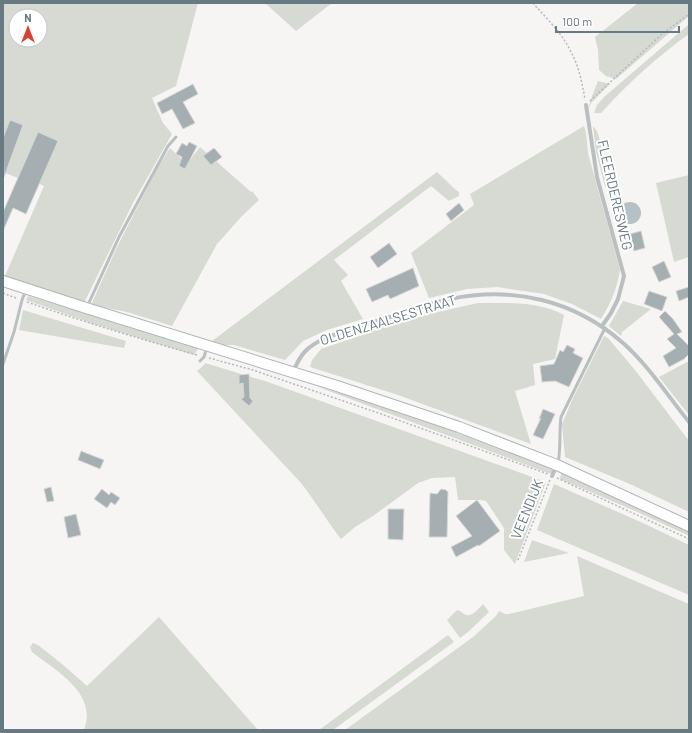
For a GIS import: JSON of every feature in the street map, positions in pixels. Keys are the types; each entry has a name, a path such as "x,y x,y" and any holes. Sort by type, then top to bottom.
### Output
{"main road":[{"path":"3,281 337,386 459,427 557,466 689,526"}],"street":[{"name":"FLEERDERESWEG","path":"586,105 597,177 624,276 618,299 604,327"},
{"name":"OLDENZAALSESTRAAT","path":"293,372 298,359 304,350 312,344 325,338 450,299 485,294 527,296 565,307 604,327 624,344 648,370 689,422"},
{"name":"VEENDIJK","path":"552,476 557,466"}],"lane":[{"path":"86,308 119,237 168,146 176,137"},
{"path":"3,364 14,332 22,300 27,289"},
{"path":"557,466 560,453 559,430 562,417 604,327"},
{"path":"200,361 204,357 207,345"}],"path":[{"path":"533,3 549,21 571,51 577,67 586,105 662,35 689,14"},
{"path":"3,293 81,321 135,338 253,370 384,414 552,476 689,539"},
{"name":"VEENDIJK","path":"518,560 552,476"}],"shaded area":[{"path":"3,3 198,3 176,86 152,98 163,123 172,134 133,203 84,303 5,276 44,186 25,177 23,180 3,172"},
{"path":"265,3 332,3 296,31"},
{"path":"638,3 689,3 689,16 616,79 606,76 599,70 598,50 595,37"},
{"path":"688,25 689,34 643,71 601,113 594,113 597,105 604,97"},
{"path":"598,81 610,84 591,103 587,112 592,96"},
{"path":"584,126 588,153 620,270 613,296 601,319 572,304 544,294 497,287 467,289 429,298 411,253 474,205 470,194"},
{"path":"593,126 599,137 610,186 605,187 596,152"},
{"path":"200,147 251,192 252,191 259,200 242,216 217,244 172,326 127,312 91,305 117,247 157,169 170,148 187,164"},
{"path":"437,172 459,192 459,196 449,201 431,186 334,260 348,275 341,281 363,319 327,330 303,341 285,360 234,345 222,345 212,341"},
{"path":"689,175 689,257 674,262 656,183"},
{"path":"630,202 638,205 641,213 638,221 630,224 622,221 619,213 622,205"},
{"path":"28,296 198,349 194,355 91,323 26,300"},
{"path":"623,301 651,309 622,332 621,336 609,326"},
{"path":"478,303 533,305 554,310 564,315 555,359 533,364 535,385 515,391 531,444 398,395 310,367 312,360 321,349 385,327 433,313"},
{"path":"23,310 126,341 124,348 19,330"},
{"path":"604,336 608,338 635,370 689,441 689,512 632,485 565,457 562,424 573,398"},
{"path":"689,361 689,415 659,377"},
{"path":"205,363 268,382 546,482 515,564 504,550 504,528 486,501 458,500 455,477 432,478 418,483 373,516 355,527 341,539 301,483 197,371"},
{"path":"318,387 384,406 551,467 553,471 551,474"},
{"path":"563,473 689,530 689,536 560,479 561,474"},
{"path":"554,484 689,545 689,595 537,530"},
{"path":"532,540 569,553 524,562"},
{"path":"577,556 689,604 689,730 345,730 473,637 496,616 499,611 509,614 584,596"},
{"path":"483,604 489,612 460,638 447,620 458,610 463,614 472,614"},
{"path":"159,617 258,730 84,730 87,717 85,705 80,694 63,675 32,652 30,647 33,643 38,645 87,686"},
{"path":"448,635 454,642 333,730 319,730"}],"building":[{"path":"193,84 198,94 183,102 195,123 183,129 172,109 162,114 157,103"},
{"path":"10,120 23,125 4,177 3,138"},
{"path":"38,132 58,141 26,214 13,208 3,231 3,212"},
{"path":"189,142 197,146 185,169 179,166 182,157 176,154 182,143 187,146"},
{"path":"214,148 222,157 211,165 203,156"},
{"path":"459,203 464,210 451,221 446,214"},
{"path":"641,231 645,248 634,251 630,234"},
{"path":"389,243 397,254 378,268 370,257"},
{"path":"664,261 671,277 659,282 652,267"},
{"path":"413,268 419,286 390,299 388,295 372,302 366,289"},
{"path":"689,287 689,297 679,301 676,291"},
{"path":"649,291 667,297 662,311 644,304"},
{"path":"665,311 682,332 677,334 689,346 689,354 684,359 669,367 663,356 676,348 667,339 674,334 659,317"},
{"path":"567,345 575,349 573,353 583,358 569,387 555,381 542,382 540,366 554,364 560,350 563,352"},
{"path":"249,374 250,398 253,401 249,406 241,399 244,397 243,383 239,384 239,375"},
{"path":"543,409 555,414 543,439 533,435 541,418 539,419"},
{"path":"81,451 104,460 100,469 78,460"},
{"path":"51,487 54,501 47,502 44,489"},
{"path":"102,489 109,495 111,492 120,498 115,505 111,502 107,508 94,499"},
{"path":"441,489 448,492 447,537 429,537 430,493 437,494"},
{"path":"477,500 500,531 479,546 478,545 456,557 451,547 472,536 456,516"},
{"path":"388,509 404,509 403,540 388,539"},
{"path":"76,514 81,535 68,538 64,517"}]}
